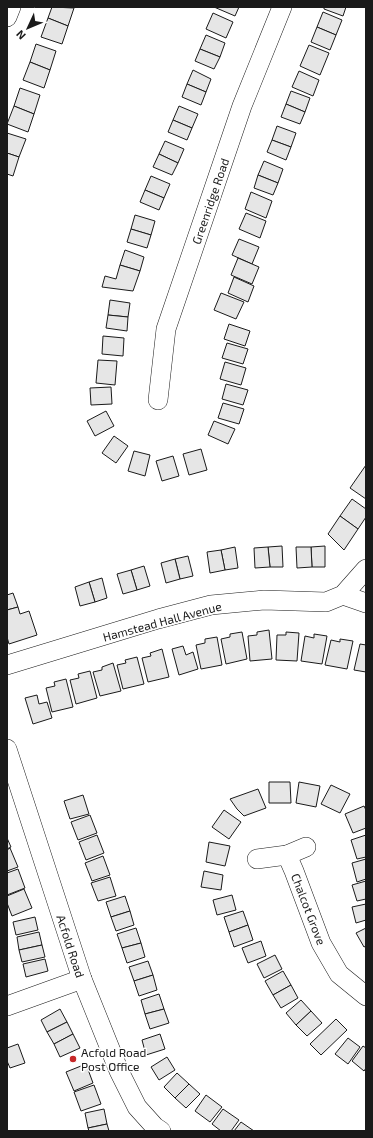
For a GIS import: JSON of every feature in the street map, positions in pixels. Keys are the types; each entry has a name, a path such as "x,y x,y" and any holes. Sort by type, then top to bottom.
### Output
{"street":[{"path":"7,17 11,7"},
{"name":"Greenridge Road","path":"158,400 166,328 242,106 282,7"},
{"path":"366,569 343,594 366,603"},
{"name":"Hamstead Hall Avenue","path":"7,665 158,619 211,605 264,600 326,602 343,594"},
{"name":"Acfold Road","path":"7,749 82,979 119,1070 137,1107 156,1130"},
{"path":"257,859 287,855 306,847"},
{"name":"Chalcot Grove","path":"287,855 320,943 339,974 366,996"},
{"path":"7,1006 82,979"}],"building":[{"path":"52,7 74,8 68,26 48,18"},
{"path":"214,7 239,7 235,16"},
{"path":"324,7 346,7 343,16 324,9"},
{"path":"323,12 342,20 336,35 317,27"},
{"path":"213,13 233,22 226,38 206,29"},
{"path":"48,18 68,26 62,44 41,37"},
{"path":"317,27 336,35 330,50 311,42"},
{"path":"206,35 225,43 220,57 200,49"},
{"path":"36,44 56,51 50,70 30,62"},
{"path":"309,45 329,53 320,75 300,66"},
{"path":"200,49 220,57 214,69 195,61"},
{"path":"30,62 50,70 44,88 23,80"},
{"path":"193,70 211,79 206,92 187,84"},
{"path":"299,71 319,80 313,96 292,87"},
{"path":"187,84 206,92 201,105 182,97"},
{"path":"20,88 40,95 34,114 14,106"},
{"path":"291,91 310,98 305,112 286,104"},
{"path":"286,104 305,112 300,124 281,117"},
{"path":"14,106 34,114 28,132 7,124"},
{"path":"179,106 198,114 192,128 173,120"},
{"path":"173,120 192,128 187,140 168,132"},
{"path":"277,126 296,133 291,147 272,140"},
{"path":"7,133 26,139 19,157 7,153"},
{"path":"272,140 291,147 286,160 267,152"},
{"path":"165,141 184,149 178,163 159,154"},
{"path":"7,153 19,157 13,176 7,174"},
{"path":"159,154 178,163 172,175 153,167"},
{"path":"264,161 283,169 278,183 258,175"},
{"path":"258,175 278,183 273,195 254,188"},
{"path":"151,176 170,184 164,198 145,190"},
{"path":"145,190 164,198 159,210 140,202"},
{"path":"251,192 272,201 266,218 245,209"},
{"path":"246,213 266,221 260,238 239,229"},
{"path":"135,215 155,221 151,235 131,229"},
{"path":"131,229 151,235 147,248 127,242"},
{"path":"239,239 259,247 252,264 232,255"},
{"path":"125,250 144,257 140,271 120,265"},
{"path":"238,258 259,267 252,284 231,275"},
{"path":"120,265 140,271 133,291 102,287 105,276 116,279"},
{"path":"234,277 254,286 248,302 228,293"},
{"path":"221,293 244,302 236,319 214,310"},
{"path":"110,300 130,303 128,317 108,315"},
{"path":"108,315 128,317 127,331 106,328"},
{"path":"229,324 250,331 245,346 224,339"},
{"path":"103,336 124,338 123,356 102,354"},
{"path":"227,343 248,349 243,364 222,358"},
{"path":"98,360 117,361 115,385 96,383"},
{"path":"225,362 246,368 241,385 220,379"},
{"path":"226,384 248,390 243,405 222,399"},
{"path":"111,387 112,404 91,405 90,388"},
{"path":"223,403 244,409 239,424 218,418"},
{"path":"106,411 114,426 95,436 87,421"},
{"path":"214,421 235,429 228,444 208,435"},
{"path":"114,436 128,446 116,463 102,453"},
{"path":"201,449 207,470 189,475 183,454"},
{"path":"134,451 150,455 145,476 128,471"},
{"path":"173,456 179,476 162,481 156,461"},
{"path":"366,465 366,499 350,488"},
{"path":"352,499 366,509 366,517 358,529 340,516"},
{"path":"340,516 358,529 344,550 328,534"},
{"path":"282,546 283,567 270,567 268,547"},
{"path":"325,546 325,567 312,567 311,547"},
{"path":"235,547 238,568 225,570 221,550"},
{"path":"268,547 270,567 255,568 254,548"},
{"path":"296,547 311,547 312,567 297,568"},
{"path":"221,550 225,570 210,573 207,552"},
{"path":"188,556 193,576 180,579 175,559"},
{"path":"175,559 180,579 166,583 161,563"},
{"path":"144,566 150,586 137,590 131,570"},
{"path":"131,570 137,590 123,594 117,574"},
{"path":"102,578 107,598 95,602 89,582"},
{"path":"89,582 95,602 80,606 75,587"},
{"path":"13,593 18,607 7,610 7,595"},
{"path":"18,607 20,614 29,611 37,635 9,644 7,637 7,610"},
{"path":"269,630 272,659 250,661 248,636 257,635 257,632"},
{"path":"242,632 247,659 226,664 221,639 230,637 230,634"},
{"path":"286,632 299,633 297,661 276,660 277,635 286,635"},
{"path":"314,634 327,636 322,664 301,661 305,636 314,638"},
{"path":"217,637 222,665 201,669 196,645 205,643 205,639"},
{"path":"340,639 353,641 347,669 325,665 331,640 340,642"},
{"path":"360,644 366,645 366,672 354,670"},
{"path":"183,646 186,655 193,652 198,669 179,675 172,649"},
{"path":"162,649 169,677 148,682 142,658 151,656 150,653"},
{"path":"137,657 144,684 123,689 117,665 126,663 125,660"},
{"path":"113,663 121,691 100,696 93,672 102,670 102,667"},
{"path":"90,671 97,698 76,704 70,680 79,678 78,674"},
{"path":"66,679 73,707 52,712 46,688 55,686 54,682"},
{"path":"37,695 39,704 47,702 52,718 33,724 25,698"},
{"path":"269,782 290,782 291,803 269,803"},
{"path":"299,782 320,786 316,807 296,803"},
{"path":"331,785 350,794 340,813 321,804"},
{"path":"258,789 266,808 244,816 230,799"},
{"path":"83,795 89,814 70,819 64,801"},
{"path":"364,806 366,810 366,828 353,833 345,814"},
{"path":"224,810 241,822 229,839 212,827"},
{"path":"90,815 97,833 78,840 71,822"},
{"path":"97,835 104,853 86,860 79,842"},
{"path":"366,835 366,857 357,859 351,840"},
{"path":"7,838 11,847 7,849"},
{"path":"209,842 230,846 225,866 206,862"},
{"path":"10,848 18,867 7,871 7,850"},
{"path":"103,856 110,875 92,881 85,863"},
{"path":"366,859 366,879 357,882 352,863"},
{"path":"18,869 25,888 7,895 7,873"},
{"path":"204,871 223,875 221,890 201,887"},
{"path":"110,877 116,896 98,901 91,883"},
{"path":"366,881 366,899 357,901 352,885"},
{"path":"24,889 32,908 12,916 7,903 7,896"},
{"path":"232,895 236,910 217,915 213,900"},
{"path":"125,896 130,911 111,917 106,902"},
{"path":"366,904 366,920 356,923 352,907"},
{"path":"130,911 134,925 116,931 111,917"},
{"path":"243,911 248,925 229,932 224,917"},
{"path":"35,917 38,930 16,935 13,922"},
{"path":"248,925 253,940 234,947 229,932"},
{"path":"136,928 141,943 122,948 117,934"},
{"path":"366,928 366,946 364,947 356,933"},
{"path":"39,932 42,945 19,950 17,937"},
{"path":"261,941 266,956 248,963 242,948"},
{"path":"141,943 145,957 127,963 122,948"},
{"path":"42,945 45,957 22,962 19,950"},
{"path":"275,955 282,969 264,978 257,964"},
{"path":"45,959 48,971 26,977 23,964"},
{"path":"148,961 153,975 134,981 129,967"},
{"path":"283,971 291,985 273,995 265,981"},
{"path":"153,975 157,990 139,996 134,981"},
{"path":"291,985 298,998 281,1008 273,995"},
{"path":"159,994 164,1009 145,1014 141,1000"},
{"path":"301,1000 311,1011 296,1025 286,1013"},
{"path":"60,1009 67,1022 47,1032 41,1020"},
{"path":"164,1009 169,1023 150,1029 145,1014"},
{"path":"311,1011 322,1023 307,1036 296,1025"},
{"path":"336,1019 347,1030 321,1055 310,1044"},
{"path":"67,1022 73,1034 54,1044 47,1032"},
{"path":"73,1034 80,1048 60,1057 54,1044"},
{"path":"160,1034 165,1049 146,1055 142,1040"},
{"path":"348,1038 360,1047 348,1064 335,1054"},
{"path":"18,1044 25,1063 10,1068 7,1061 7,1048"},
{"path":"363,1046 366,1048 366,1068 364,1071 352,1061"},
{"path":"167,1057 175,1070 159,1080 151,1067"},
{"path":"86,1064 93,1083 74,1091 66,1072"},
{"path":"177,1073 189,1084 175,1098 164,1087"},
{"path":"189,1084 200,1094 186,1108 175,1098"},
{"path":"94,1085 101,1104 81,1111 74,1092"},
{"path":"206,1095 222,1107 210,1122 195,1111"},
{"path":"104,1109 107,1124 88,1128 85,1113"},
{"path":"223,1109 239,1120 231,1131 221,1131 212,1124"},
{"path":"241,1122 254,1131 234,1131"},
{"path":"107,1124 109,1131 89,1131 88,1128"}],"place":[{"name":"Acfold Road Post Office","path":"73,1059"}]}
